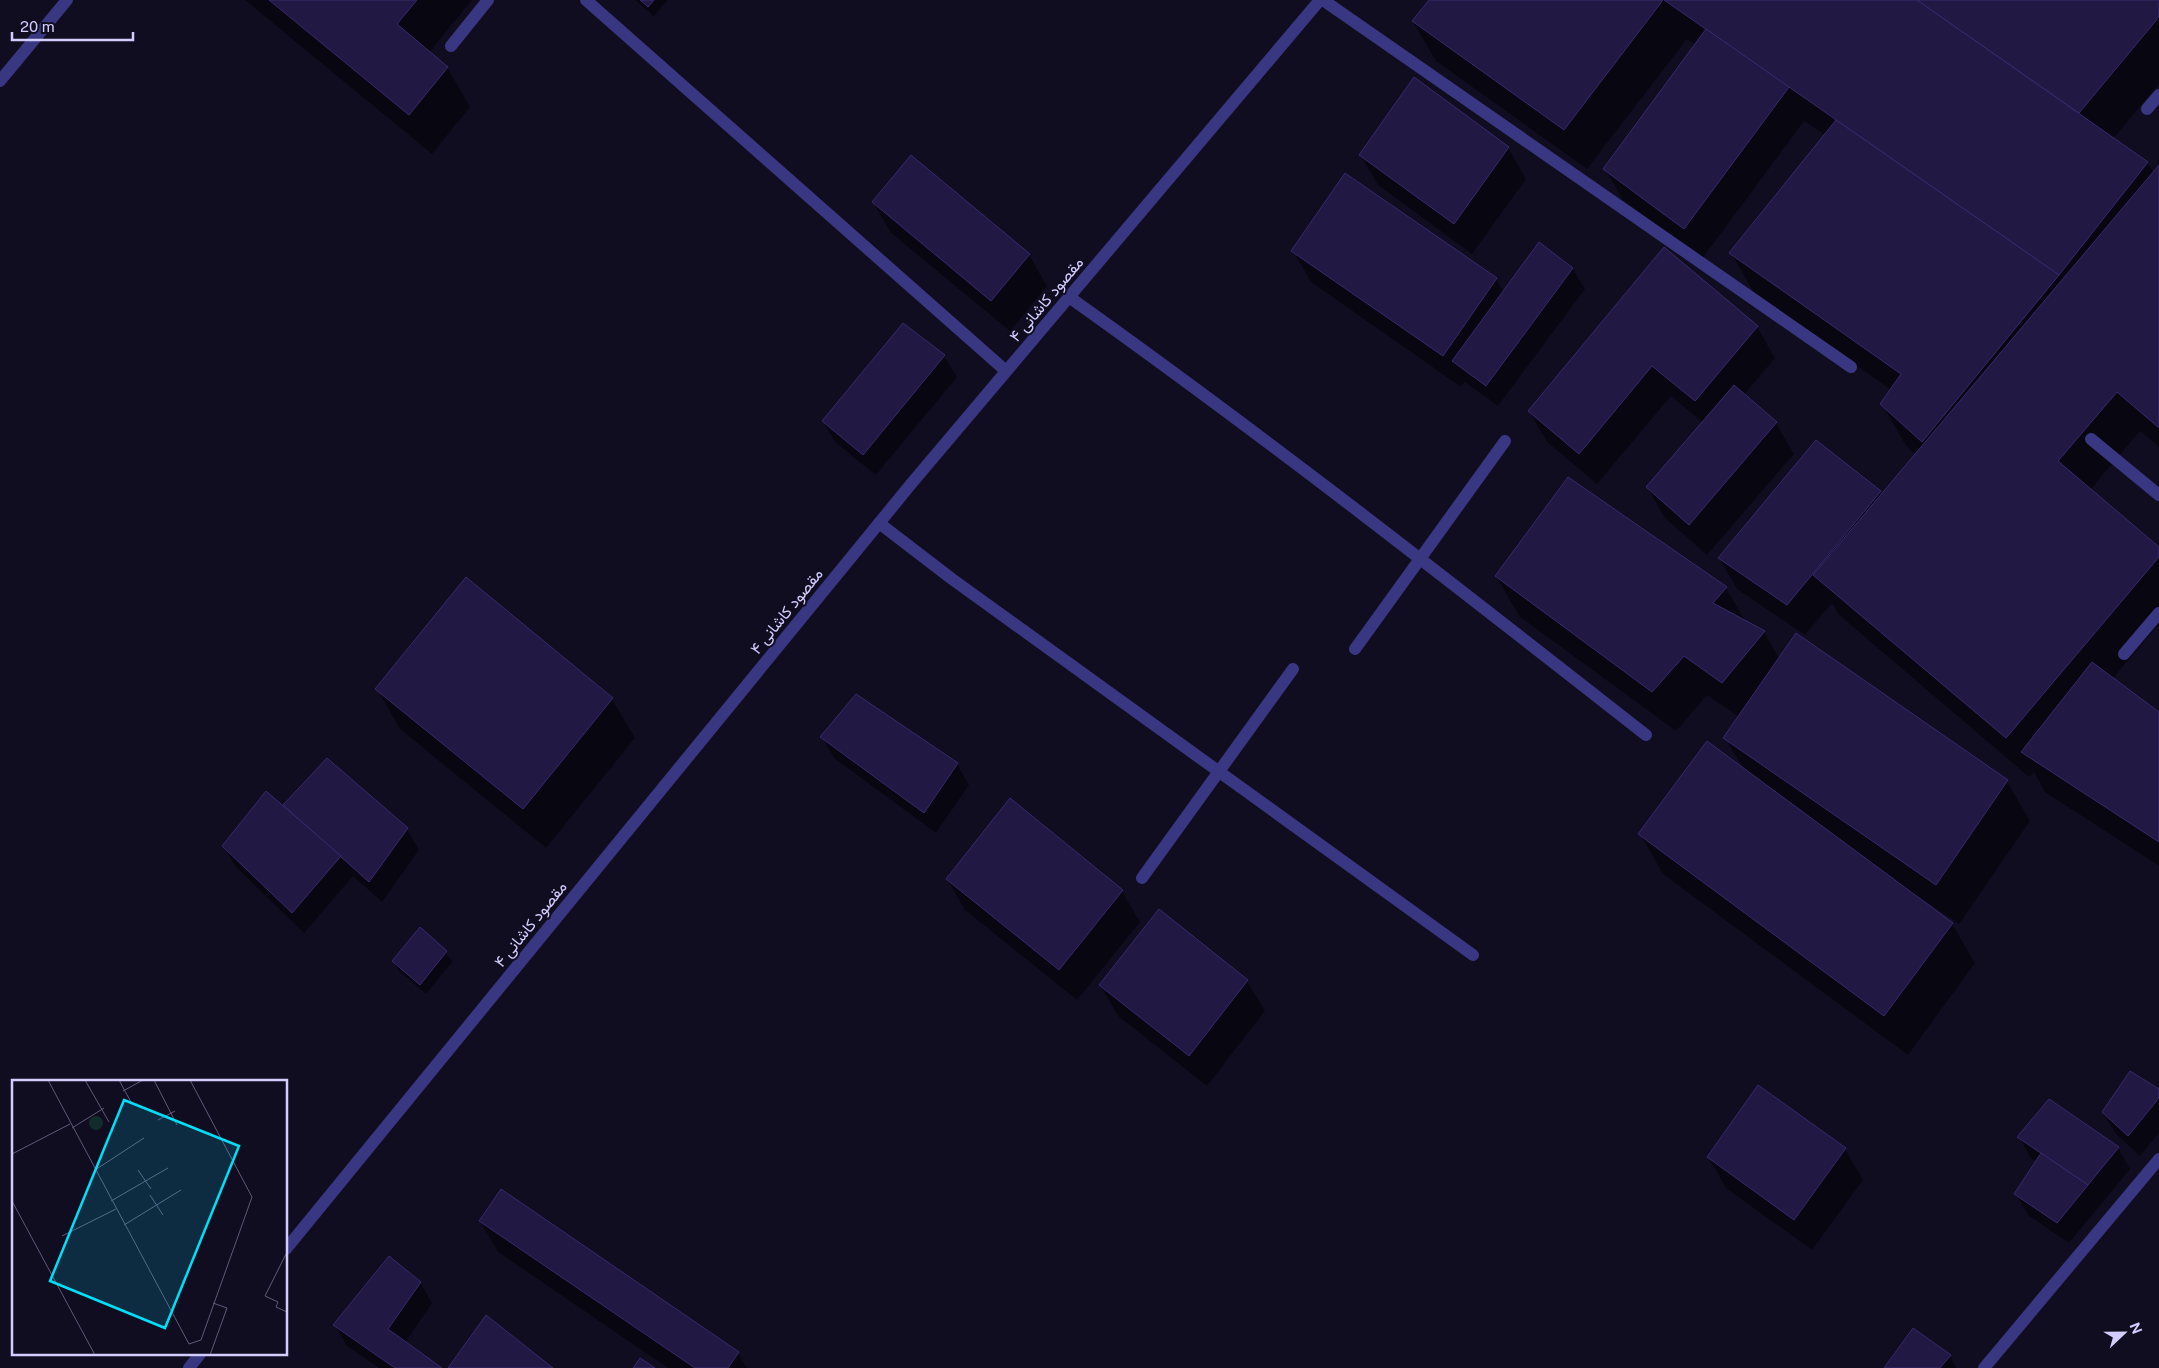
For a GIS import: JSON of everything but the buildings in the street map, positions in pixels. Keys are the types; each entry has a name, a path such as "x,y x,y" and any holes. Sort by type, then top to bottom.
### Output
{"lane":[{"path":"0,81 67,0"},
{"path":"451,46 488,0"},
{"path":"586,0 1006,371"},
{"path":"1322,0 1851,368"},
{"name":"مقصود کاشانی ۴","path":"288,1247 879,523 1322,0"},
{"path":"2147,109 2159,94"},
{"path":"1069,297 1142,349 1420,558 1646,735"},
{"path":"2091,439 2159,495"},
{"path":"1355,648 1505,441"},
{"path":"879,523 960,585 1473,956"},
{"path":"2124,654 2159,613"},
{"path":"1142,878 1293,669"},
{"path":"1984,1368 2159,1159"},
{"path":"189,1368 198,1356"}]}
